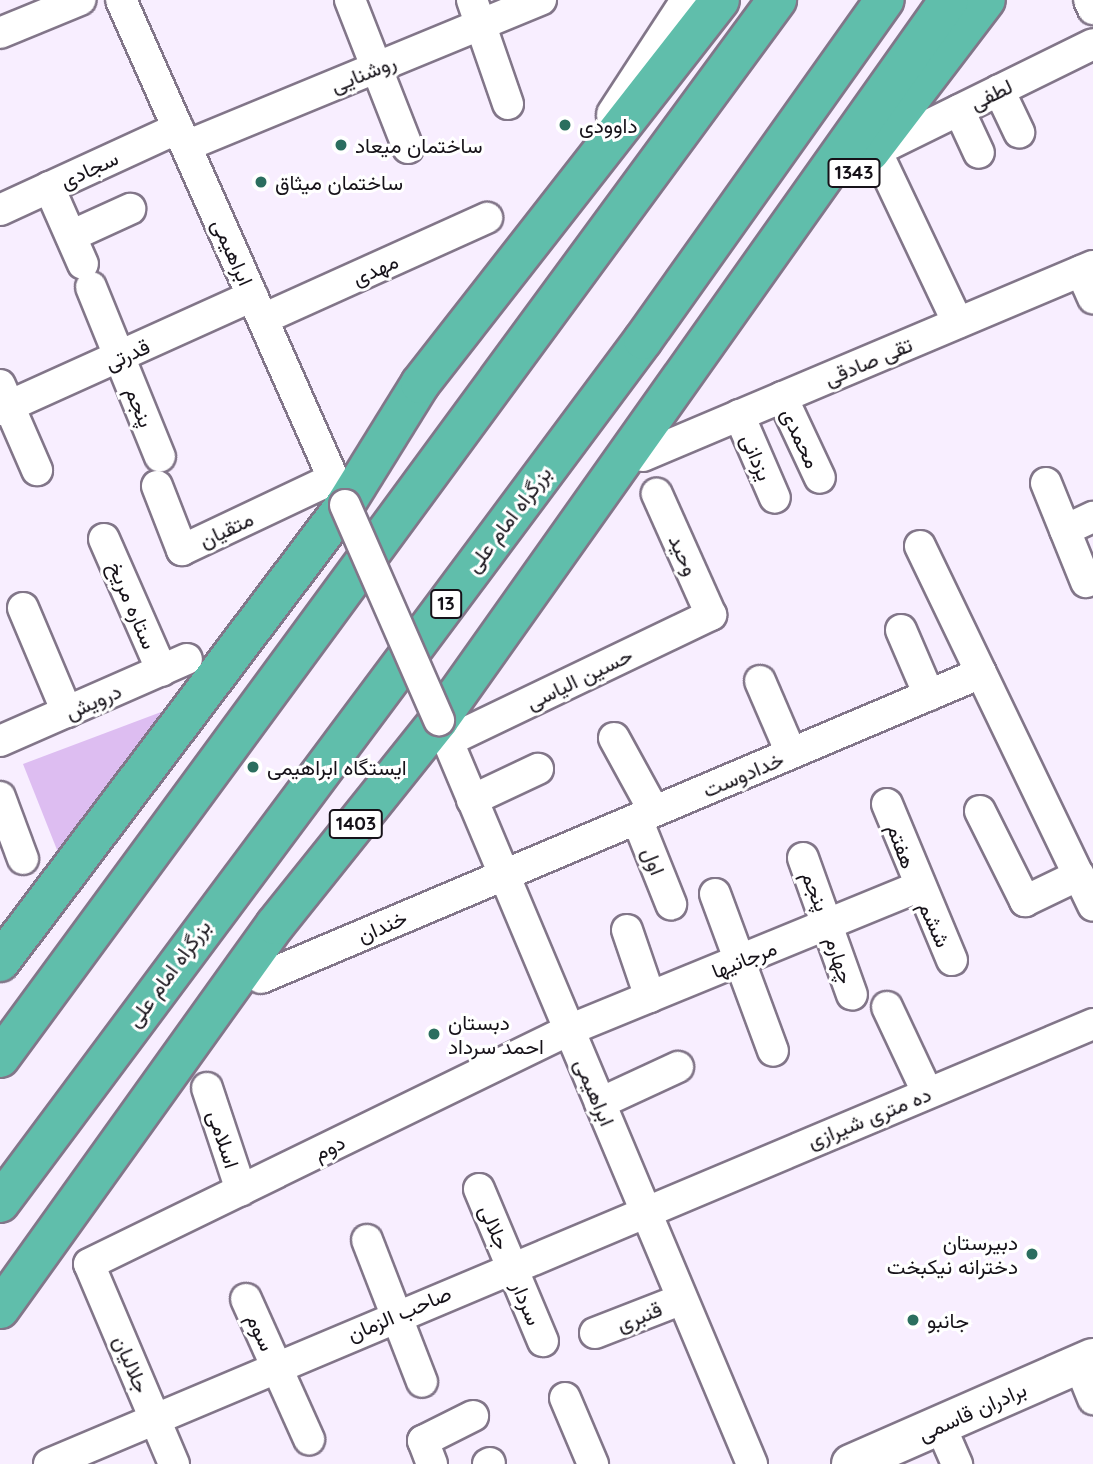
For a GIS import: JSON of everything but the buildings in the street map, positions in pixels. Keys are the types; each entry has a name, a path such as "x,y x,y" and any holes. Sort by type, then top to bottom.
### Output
{"highway":[{"path":"0,962 339,492 720,0"},
{"path":"0,1058 349,590 777,0"},
{"name":"بزرگراه امام علی","path":"0,1203 643,340 885,0"},
{"name":"1343","path":"713,338 949,0"},
{"name":"1343","path":"713,338 804,237 986,0"},
{"name":"1403","path":"0,1309 275,925 443,731 713,338"}],"main road":[{"path":"572,192 648,57 691,0"},
{"name":"برادران قاسمی","path":"851,1464 1086,1361"}],"street":[{"path":"0,33 80,0"},
{"name":"ابراهیمی","path":"121,0 443,731 752,1464"},
{"path":"350,0 408,148"},
{"name":"روشنایی","path":"182,137 377,67 476,12 541,0"},
{"path":"1089,0 1093,9"},
{"path":"476,12 508,104"},
{"name":"لطفی","path":"958,323 886,152 959,110 1093,44"},
{"path":"999,90 1019,132"},
{"path":"959,110 979,153"},
{"name":"سجادی","path":"0,210 49,187 182,137"},
{"path":"49,187 73,235 120,357"},
{"path":"73,235 130,209"},
{"name":"مهدی","path":"258,308 487,218"},
{"path":"1087,269 1093,298"},
{"name":"تقی صادقی","path":"643,456 1087,269"},
{"name":"قدرتی","path":"3,400 258,308"},
{"name":"پنجم","path":"120,357 159,471"},
{"name":"محمدی","path":"782,397 820,478"},
{"path":"3,400 37,470"},
{"name":"یزدانی","path":"739,415 775,498"},
{"name":"متقیان","path":"159,471 182,550 339,492"},
{"path":"1046,483 1086,582"},
{"name":"وحید","path":"657,494 711,615"},
{"path":"1065,530 1093,517"},
{"name":"ستاره مریخ","path":"104,539 174,665"},
{"path":"919,546 1087,885 1025,901 981,811"},
{"path":"23,608 67,712"},
{"name":"حسین الیاسی","path":"443,731 711,615"},
{"path":"901,630 929,695"},
{"name":"درویش","path":"0,741 174,665"},
{"name":"خدادوست","path":"504,875 981,673"},
{"path":"760,681 791,753"},
{"name":"اول","path":"614,738 645,815 671,904"},
{"path":"472,800 538,769"},
{"path":"0,797 23,859"},
{"name":"هفتم","path":"887,804 918,887"},
{"name":"پنجم","path":"803,858 829,924"},
{"name":"خندان","path":"261,978 504,875"},
{"name":"مرجانیها","path":"569,1030 918,887"},
{"name":"ششم","path":"918,887 952,960"},
{"path":"715,894 737,961 774,1051"},
{"name":"چهارم","path":"829,924 852,995"},
{"path":"627,930 650,997"},
{"path":"887,1007 928,1092"},
{"name":"ده متری شیرازی","path":"644,1209 1093,1024"},
{"name":"دوم","path":"89,1265 569,1030"},
{"path":"600,1103 678,1068"},
{"name":"اسلامی","path":"207,1088 242,1190"},
{"name":"جلالی","path":"479,1189 511,1266"},
{"name":"صاحب الزمان","path":"49,1464 644,1209"},
{"path":"367,1240 422,1382"},
{"name":"جلالیان","path":"89,1265 174,1464"},
{"name":"سردار","path":"511,1266 542,1341"},
{"name":"سوم","path":"246,1299 277,1365"},
{"name":"قنبری","path":"595,1333 682,1299"},
{"path":"1086,1361 1093,1399"},
{"path":"277,1365 309,1439"},
{"path":"565,1398 593,1464"},
{"path":"428,1453 474,1416"},
{"path":"940,1425 957,1464"}],"shaded area":[{"path":"193,700 65,870 23,764"}],"place":[{"name":"داوودی","path":"565,125"},
{"name":"ساختمان میعاد","path":"341,145"},
{"name":"ساختمان میثاق","path":"261,182"},
{"name":"ایستگاه ابراهیمی","path":"253,767"},
{"name":"دبستان احمد سرداد","path":"434,1034"},
{"name":"دبیرستان دخترانه نیکبخت","path":"1032,1254"},
{"name":"جانبو","path":"913,1320"}]}
